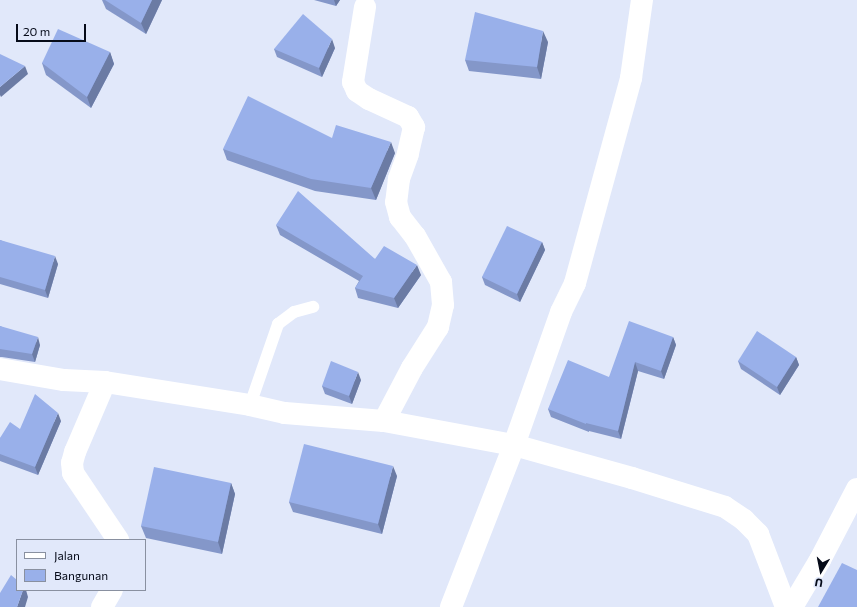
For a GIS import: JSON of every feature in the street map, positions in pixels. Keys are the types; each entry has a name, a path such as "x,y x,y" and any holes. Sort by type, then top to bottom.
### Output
{"street":[{"path":"451,607 514,445 561,312 575,283 631,78 642,0"},
{"path":"365,7 353,82 357,91 369,99 408,117 414,127 408,154 399,179 396,202 400,217 416,236 441,282 443,305 438,327 412,368 384,422"},
{"path":"0,369 64,380 105,382 250,405 286,414 384,422 514,445 632,478 725,507 744,520 758,534 786,607"},
{"path":"105,382 75,452 72,463 73,473 117,539"},
{"path":"792,607 820,560 857,489"},
{"path":"102,607 111,591"}],"lane":[{"path":"250,405 278,324 294,312 313,307"}],"building":[{"path":"105,0 152,0 141,23"},
{"path":"475,12 543,31 537,67 465,60"},
{"path":"303,14 332,39 319,68 274,49"},
{"path":"58,29 110,52 87,97 42,63"},
{"path":"0,54 25,66 0,87"},
{"path":"248,96 332,138 336,125 391,142 371,188 311,179 223,149"},
{"path":"298,191 375,259 384,246 417,265 394,298 355,288 363,276 276,225"},
{"path":"507,226 542,242 517,294 482,277"},
{"path":"0,240 55,256 45,290 0,277"},
{"path":"629,321 673,337 661,371 635,362 618,431 586,424 548,409 568,360 609,377"},
{"path":"0,326 38,337 32,354 0,349"},
{"path":"757,331 796,357 777,387 738,361"},
{"path":"331,361 358,372 349,396 322,386"},
{"path":"35,394 58,413 35,467 0,454 0,438 10,422 20,429"},
{"path":"304,444 393,466 378,524 289,502"},
{"path":"154,467 231,483 218,542 141,526"},
{"path":"842,563 857,570 857,607 818,607"},
{"path":"11,575 16,579 16,591 23,591 17,607 0,607 0,593"}]}
